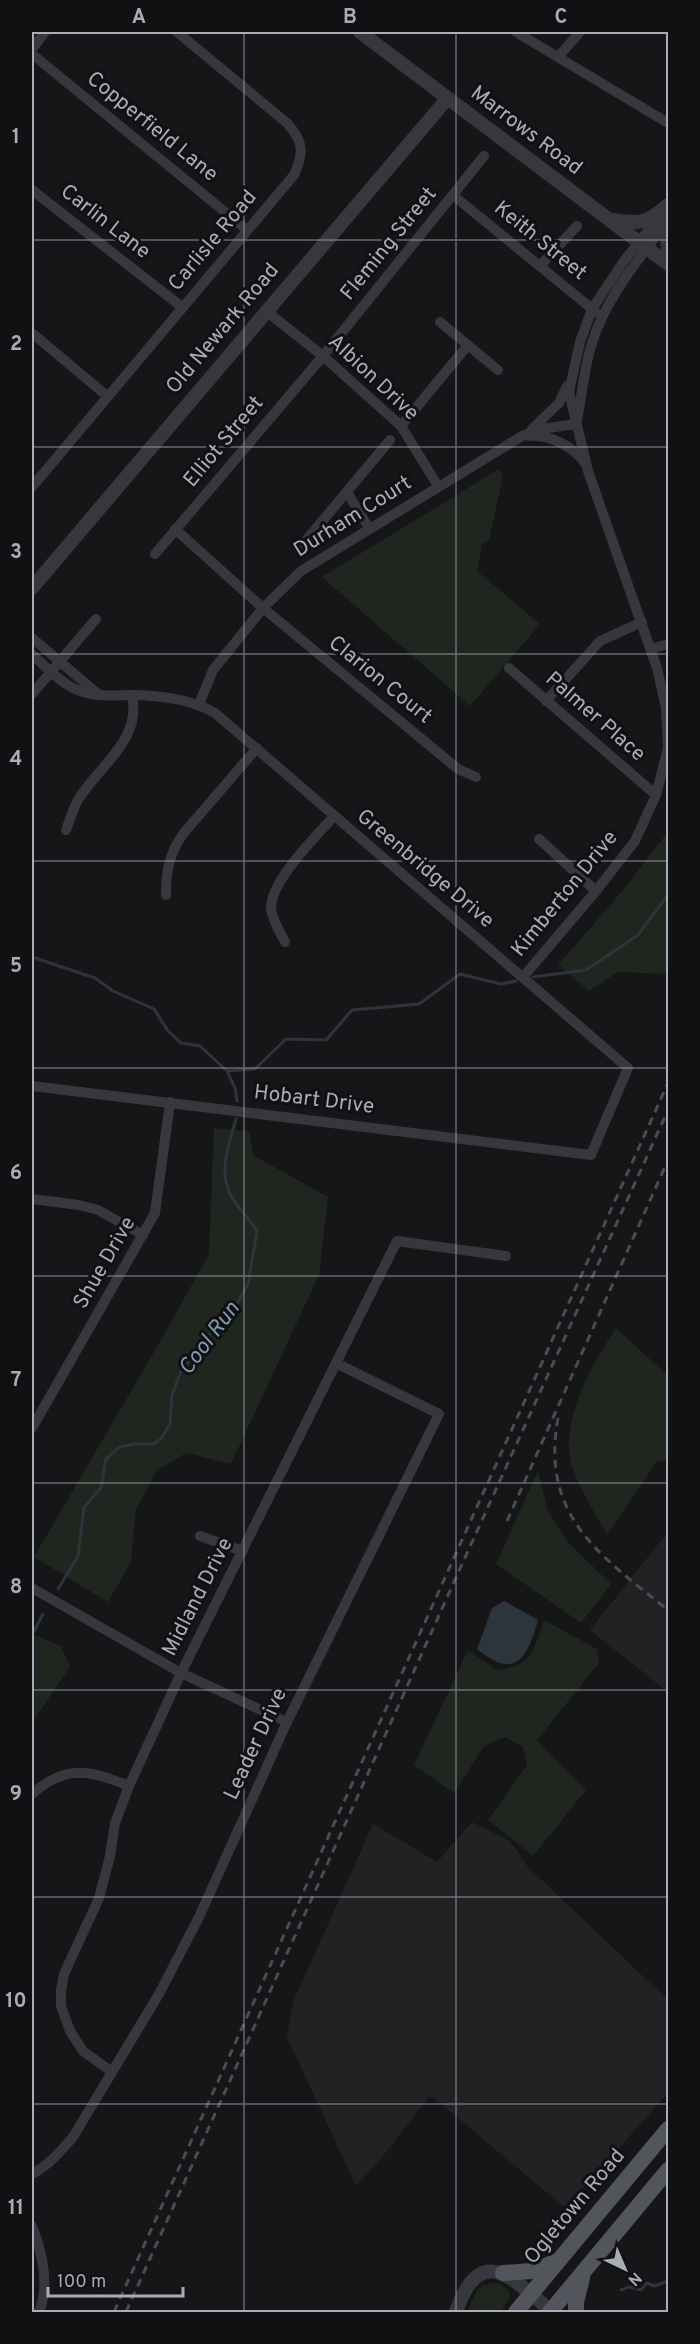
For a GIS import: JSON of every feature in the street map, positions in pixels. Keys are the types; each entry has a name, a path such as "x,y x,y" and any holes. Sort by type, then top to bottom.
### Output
{"main road":[{"name":"Ogletown Road","path":"516,2313 669,2129"},
{"path":"551,2312 669,2170"},
{"path":"503,2273 532,2271 561,2259"},
{"path":"576,2313 576,2302 583,2273"}],"street":[{"path":"32,49 45,32"},
{"name":"Carlisle Road","path":"34,480 294,175 302,157 296,133 287,123 177,32"},
{"name":"Marrows Road","path":"360,32 669,264"},
{"path":"516,32 669,123"},
{"path":"558,57 580,32"},
{"name":"Copperfield Lane","path":"32,54 247,230"},
{"name":"Old Newark Road","path":"32,588 447,99"},
{"name":"Fleming Street","path":"322,356 484,156"},
{"name":"Carlin Lane","path":"32,190 182,307"},
{"name":"Keith Street","path":"454,195 603,316"},
{"path":"610,220 645,222 654,218 669,205"},
{"path":"643,246 669,205"},
{"path":"643,246 669,220"},
{"path":"540,266 577,226"},
{"path":"669,228 667,243 669,247"},
{"name":"Kimberton Drive","path":"523,977 635,841 656,795 668,748 662,685 587,465 569,392 580,342 592,309 643,246"},
{"name":"Kimberton Drive","path":"576,424 592,343 603,316 643,246"},
{"name":"Albion Drive","path":"266,311 322,356 401,426 438,486"},
{"path":"440,322 498,370"},
{"path":"32,333 107,396"},
{"path":"401,426 468,345"},
{"name":"Elliot Street","path":"155,554 322,356"},
{"path":"522,436 540,424 559,403 573,372"},
{"name":"Durham Court","path":"199,704 213,670 263,608 301,571 522,436 541,429 576,424"},
{"path":"522,436 543,436 552,440 579,455 587,465"},
{"path":"303,544 390,441"},
{"path":"347,492 369,528"},
{"name":"Clarion Court","path":"175,529 263,608 458,769 476,777"},
{"path":"32,694 96,619"},
{"path":"546,701 600,641 642,622"},
{"name":"Greenbridge Drive","path":"32,639 71,688 101,696 166,697 199,704 215,713 628,1068 591,1155"},
{"path":"651,649 669,644"},
{"name":"Greenbridge Drive","path":"32,654 55,666"},
{"name":"Palmer Place","path":"509,668 656,795"},
{"path":"66,830 78,800 129,734 135,708 132,695"},
{"path":"166,895 166,876 173,849 183,834 257,748"},
{"path":"285,942 272,908 277,887 334,816"},
{"path":"539,839 596,891"},
{"name":"Hobart Drive","path":"32,1086 591,1155"},
{"name":"Shue Drive","path":"32,1428 155,1213 170,1102"},
{"path":"32,1199 79,1205 98,1210 143,1235"},
{"name":"Midland Drive","path":"112,2072 83,2051 70,2031 61,2006 61,1990 64,1974 99,1898 110,1856 115,1823 129,1786 181,1673 397,1241 506,1256"},
{"name":"Leader Drive","path":"32,2174 59,2153 73,2137 159,1994 199,1917 287,1722 439,1414 336,1363"},
{"path":"200,1536 243,1551"},
{"path":"32,1588 181,1673 287,1722"},
{"path":"32,1794 45,1782 73,1772 88,1772 129,1786"},
{"path":"32,2226 42,2262 44,2289 39,2313"},
{"path":"456,2313 461,2298 475,2276 490,2271 503,2273 551,2312"}],"shaded area":[{"path":"499,469 503,476 489,540 482,544 477,571 540,624 470,706 322,577"},
{"path":"668,832 668,974 618,972 589,991 558,965 618,896"},
{"path":"214,1128 249,1131 253,1155 328,1197 319,1275 231,1464 186,1453 157,1470 136,1510 131,1562 108,1602 34,1557 209,1254"},
{"path":"616,1328 668,1376 668,1462 658,1460 607,1535 576,1478 569,1452 573,1415 580,1396 597,1359"},
{"path":"538,1471 548,1511 568,1542 611,1584 581,1623 496,1564"},
{"path":"668,1532 668,1692 590,1630"},
{"path":"504,1601 538,1620 524,1654 518,1661 511,1664 501,1663 477,1649 492,1608"},
{"path":"544,1620 597,1649 599,1663 537,1740 586,1790 533,1856 488,1820 527,1765 523,1747 505,1737 484,1746 454,1793 414,1765 468,1650 496,1670 517,1665 524,1661 534,1648"},
{"path":"32,1634 61,1646 70,1667 32,1723"},
{"path":"472,1822 510,1841 528,1867 668,2000 668,2093 565,2208 433,2097 429,2097 380,2160 356,2186 287,2037 293,2002 373,1824 437,1862"},
{"path":"489,2283 503,2286 511,2298 508,2298 508,2302 500,2312 467,2312 477,2290 485,2284 488,2287"}],"waterway":[{"path":"533,977 586,970 638,935 668,895"},
{"name":"Cool Run","path":"32,957 95,978 113,991 154,1009 168,1031 181,1043 200,1046 227,1071 235,1088 237,1101"},
{"path":"227,1071 255,1069 286,1039 326,1040 352,1010 419,1004 460,974 501,984 516,981"},
{"name":"Cool Run","path":"58,1589 78,1556 84,1507 101,1488 106,1459 119,1447 153,1444 161,1439 170,1424 172,1395 179,1376 194,1352 238,1302 248,1284 257,1231 230,1195 225,1174 227,1152 236,1119"},
{"name":"Cool Run","path":"32,1635 43,1614"},
{"path":"621,2290 629,2287 641,2290 647,2283 654,2286 668,2281"}],"railway":[{"path":"114,2312 668,1083"},
{"path":"126,2312 668,1110"},
{"path":"507,1521 668,1160"},
{"path":"558,1418 555,1452 558,1482 567,1508 581,1531 599,1552 668,1610"}]}
